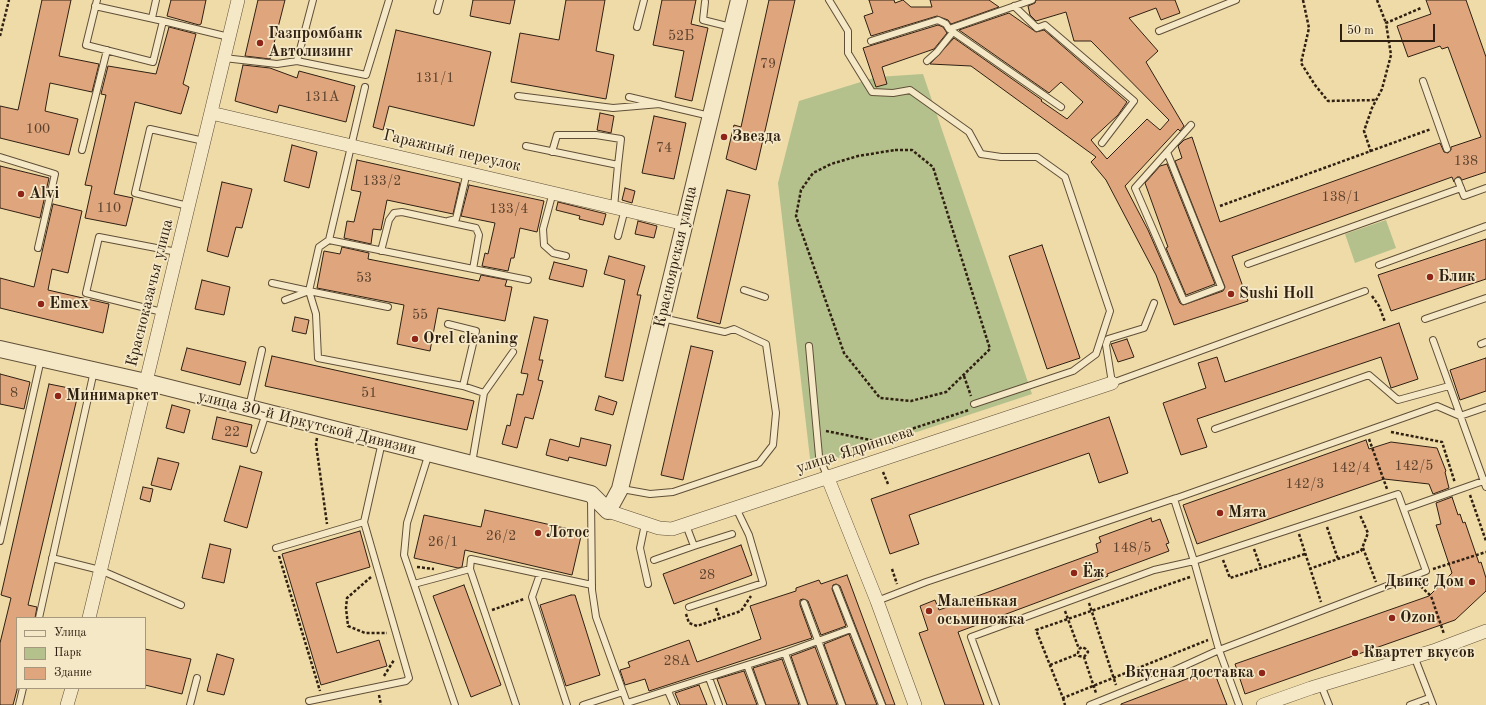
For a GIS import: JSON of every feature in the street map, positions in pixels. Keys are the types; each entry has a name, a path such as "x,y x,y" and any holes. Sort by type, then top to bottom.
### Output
{"street":[{"name":"Красноказачья улица","path":"88,617 238,0"},
{"name":"Красноярская улица","path":"608,511 620,489 686,224 710,116 739,0"},
{"name":"Гаражный переулок","path":"211,113 686,224"},
{"name":"улица 30-й Иркутской Дивизии","path":"0,349 146,382 591,494"},
{"name":"улица Ядринцева","path":"608,511 659,528 672,529 827,476 1112,383"},
{"path":"827,476 877,601 915,705"},
{"path":"591,494 608,511"},
{"path":"1263,705 1486,631"},
{"path":"68,705 72,689"}],"lane":[{"path":"152,18 156,0"},
{"path":"297,61 314,0"},
{"path":"224,58 277,64 297,61 366,75 389,0"},
{"path":"437,11 440,0"},
{"path":"637,27 644,0"},
{"path":"829,0 848,31 848,53 872,92 893,93 910,90 969,132 981,154 1001,157 1038,157 1064,177 1110,311 1096,354 1073,371 974,404"},
{"path":"927,61 937,52 951,30 1032,0"},
{"path":"1159,31 1236,0"},
{"path":"705,2 703,20 732,28"},
{"path":"163,21 153,62 86,45 96,3 230,37"},
{"path":"1014,6 1037,28 1045,25 1134,101 1102,143"},
{"path":"871,41 938,20 946,24 951,30 1061,107"},
{"path":"82,150 107,50"},
{"path":"1423,81 1447,149"},
{"path":"365,87 329,240 318,247 309,291 316,314 318,358 463,386 484,393"},
{"path":"518,96 613,108 660,104"},
{"path":"628,97 710,116"},
{"path":"1167,152 1221,287 1184,302 1135,188 1167,152 1192,125"},
{"path":"188,206 135,193 150,129 204,141"},
{"path":"552,152 557,135 596,135 621,139 618,165 620,208 618,236"},
{"path":"526,146 618,165"},
{"path":"0,157 55,174 38,248"},
{"path":"447,222 456,219 467,172"},
{"path":"1458,182 1464,196 1486,188"},
{"path":"1248,264 1461,188"},
{"path":"553,192 543,229 544,245 553,253 566,256"},
{"path":"381,251 389,220 394,213 402,212 476,228 479,235 473,269"},
{"path":"1379,265 1486,226"},
{"path":"162,312 86,293 99,237 177,252"},
{"path":"329,240 528,280"},
{"path":"272,283 388,307"},
{"path":"744,290 765,297"},
{"path":"285,300 309,291"},
{"path":"1154,303 1144,328 1108,339 1106,345 1112,383 1365,291"},
{"path":"1425,319 1486,298"},
{"path":"620,489 650,494 673,492 760,464 773,445 776,413 766,344 734,329 725,332 662,318"},
{"path":"448,324 476,331 463,386"},
{"path":"1404,509 1457,490 1485,483 1433,340"},
{"path":"810,346 819,456 827,476"},
{"path":"248,408 262,350"},
{"path":"472,464 484,393 513,352"},
{"path":"0,541 42,358"},
{"path":"39,617 94,370"},
{"path":"1216,429 1369,375 1398,400 1449,386"},
{"path":"877,601 1437,406 1460,416 1486,407"},
{"path":"254,450 266,412"},
{"path":"310,700 406,681 409,678 364,522 382,442"},
{"path":"429,453 407,522 404,555 455,705"},
{"path":"591,494 592,585 596,617 627,704 786,654 851,630"},
{"path":"996,705 971,637 1154,570 1221,554 1398,494 1426,571 1219,650 1090,705"},
{"path":"1179,497 1174,499 1198,574 1219,650 1239,705"},
{"path":"689,607 763,584 749,535 736,508"},
{"path":"276,548 364,522"},
{"path":"645,524 640,548 648,584"},
{"path":"686,525 694,546"},
{"path":"654,560 732,534"},
{"path":"52,558 100,570 181,605"},
{"path":"516,705 470,569 471,559 592,585"},
{"path":"414,584 470,569"},
{"path":"540,574 532,597 567,705"},
{"path":"836,588 851,630 882,705"},
{"path":"804,603 842,705"},
{"path":"786,654 804,705"},
{"path":"1414,656 1433,705"},
{"path":"748,665 762,705"},
{"path":"190,705 197,678"},
{"path":"709,678 719,705"},
{"path":"1321,685 1329,705"},
{"path":"19,705 23,689"},
{"path":"668,691 674,705"},
{"path":"583,705 623,692"},
{"path":"1410,705 1429,698"}],"path":[{"path":"0,36 8,0"},
{"path":"1303,0 1309,28 1301,63 1315,85 1328,101 1376,100"},
{"path":"1371,152 1364,131 1382,89 1392,56 1386,23 1377,0"},
{"path":"1386,23 1421,8"},
{"path":"1220,206 1371,152 1430,129"},
{"path":"895,150 912,150 933,167 990,349 964,376 946,392 911,401 880,398 844,353 796,216 801,190 813,172 831,164 858,156 895,150"},
{"path":"1365,291 1370,293 1379,306 1384,322"},
{"path":"817,429 875,441 971,409 974,404 964,376"},
{"path":"321,426 316,444 325,519 330,532"},
{"path":"1367,431 1390,497"},
{"path":"1384,434 1391,432 1442,442 1457,490"},
{"path":"1370,439 1377,437"},
{"path":"883,472 888,484"},
{"path":"1468,487 1486,541"},
{"path":"1309,569 1362,551 1368,533 1357,508"},
{"path":"1324,519 1338,559"},
{"path":"1297,528 1309,569 1324,610"},
{"path":"1252,543 1260,568"},
{"path":"1363,547 1379,589"},
{"path":"276,548 322,698"},
{"path":"1426,571 1486,552"},
{"path":"1221,554 1230,578 1305,554"},
{"path":"892,569 901,592"},
{"path":"378,571 347,598 346,608 348,626 365,633 397,634"},
{"path":"1065,705 1036,630 1198,574"},
{"path":"1411,577 1431,596 1445,637"},
{"path":"689,607 686,615 689,623 697,626 741,611 760,585"},
{"path":"1086,595 1118,694"},
{"path":"485,612 532,597"},
{"path":"1062,603 1079,648 1078,654"},
{"path":"1063,698 1215,637"},
{"path":"1079,648 1084,647 1087,650 1087,655 1084,657"},
{"path":"1050,665 1078,654 1084,657 1099,701"}],"green space":[{"path":"923,74 1032,394 811,467 778,183 799,101 877,77"},
{"path":"1386,220 1396,248 1355,263 1345,234"}],"building":[{"path":"42,0 71,0 59,56 99,64 92,92 50,83 45,111 78,119 69,155 0,138 0,106 18,110"},
{"path":"171,0 206,0 201,24 199,25 167,16"},
{"path":"258,0 285,0 270,59 245,56"},
{"path":"473,0 515,0 510,24 470,16"},
{"path":"566,0 605,0 596,51 614,55 606,99 511,82 520,33 559,40"},
{"path":"662,0 696,0 691,24 708,28 692,101 675,97 684,51 653,45"},
{"path":"769,0 795,0 756,170 726,159 734,125 741,127"},
{"path":"869,0 894,0 895,3 903,0 911,7 932,7 930,0 989,0 999,7 951,24 948,20 937,16 871,36 864,16 873,13"},
{"path":"1036,0 1175,0 1180,13 1161,20 1156,8 1129,18 1158,51 1146,62 1184,126 1180,131 1178,129 1125,186 1148,230 1180,303 1183,305 1223,291 1225,287 1175,161 1182,158 1178,146 1184,140 1192,137 1220,222 1440,143 1444,152 1448,153 1451,150 1451,147 1481,137 1448,47 1442,49 1440,46 1408,57 1397,26 1431,14 1426,0 1466,0 1486,57 1486,172 1462,180 1460,177 1457,177 1454,182 1452,177 1232,256 1248,301 1174,325 1156,275 1106,180 1091,162 1096,157 971,66 930,64 954,38 1067,119 1083,102 1061,82 1049,93 959,30 1009,13 1036,32 1044,30 1127,102 1118,115 1091,140 1107,159 1147,119 1160,130 1169,120 1091,41 1074,41 1066,12 1036,21 1030,15 1028,6 1035,3"},
{"path":"938,25 943,27 947,33 934,49 882,67 887,84 876,87 863,48"},
{"path":"169,27 196,34 183,84 189,87 181,114 135,102 114,194 133,198 126,226 85,218 92,186 85,185 106,95 101,94 108,66 156,74"},
{"path":"396,30 491,52 474,126 389,106 383,130 373,127"},
{"path":"243,65 270,68 297,78 299,71 355,86 346,122 279,105 277,113 235,101"},
{"path":"600,113 614,116 611,133 597,130"},
{"path":"654,116 686,123 674,179 642,173"},
{"path":"292,145 317,152 309,188 284,181"},
{"path":"357,160 460,183 453,214 387,200 381,230 373,229 371,244 344,238 347,221 354,222 361,192 351,190"},
{"path":"1167,164 1215,284 1186,295 1166,248 1168,247 1145,183 1160,166"},
{"path":"0,166 49,178 40,218 0,208"},
{"path":"222,182 252,189 242,228 236,227 228,257 207,251"},
{"path":"469,185 544,201 537,232 520,228 514,258 511,258 508,271 482,266 485,253 488,254 495,223 461,216"},
{"path":"625,188 635,191 632,203 622,200"},
{"path":"727,190 750,195 720,324 697,318"},
{"path":"558,202 606,214 603,225 579,219 580,216 556,210"},
{"path":"53,204 82,211 68,273 52,269 48,290 109,304 103,333 0,308 0,278 34,287"},
{"path":"638,221 657,226 654,238 635,234"},
{"path":"1486,239 1486,279 1391,311 1378,275"},
{"path":"1042,245 1080,358 1047,369 1009,256"},
{"path":"342,247 369,253 368,259 479,281 481,275 507,280 505,286 512,287 505,321 438,308 430,351 397,344 404,305 317,288 324,251 340,254"},
{"path":"609,256 645,266 637,295 641,295 623,381 605,377 625,280 604,274"},
{"path":"554,262 587,270 583,287 549,279"},
{"path":"202,280 230,287 224,315 195,309"},
{"path":"295,317 309,320 306,334 292,331"},
{"path":"534,317 548,320 539,360 543,360 538,380 543,381 533,419 525,417 517,448 502,444 507,425 510,426 517,394 523,395 528,374 521,373"},
{"path":"1399,323 1418,379 1391,388 1381,357 1197,419 1207,447 1181,455 1163,403 1206,388 1198,363 1217,357 1225,382"},
{"path":"1127,339 1134,357 1118,362 1111,344"},
{"path":"691,346 713,351 683,480 661,475"},
{"path":"187,348 246,362 240,385 181,370"},
{"path":"272,356 474,401 467,430 265,386"},
{"path":"1486,358 1486,391 1460,400 1450,370"},
{"path":"0,374 30,382 24,409 0,404"},
{"path":"49,384 79,390 28,605 37,607 35,617 16,617 17,690 13,705 0,705 0,643 11,598 1,595"},
{"path":"599,396 617,402 613,415 595,410"},
{"path":"172,405 190,410 184,433 166,428"},
{"path":"217,417 252,425 247,447 212,439"},
{"path":"1109,417 1128,473 1099,483 1089,453 909,515 919,544 890,554 871,499"},
{"path":"581,438 611,445 606,466 569,457 568,461 546,455 550,439 579,447"},
{"path":"1366,440 1369,449 1391,442 1437,448 1446,471 1449,488 1433,494 1429,484 1384,479 1197,544 1183,505"},
{"path":"158,458 179,463 171,490 151,485"},
{"path":"240,466 262,472 247,528 224,521"},
{"path":"143,487 153,489 150,502 140,499"},
{"path":"1452,497 1458,515 1460,514 1463,523 1465,522 1479,563 1481,562 1486,578 1486,591 1455,620 1245,694 1235,664 1429,596 1452,573 1436,525 1441,524 1436,503"},
{"path":"485,510 582,532 572,575 465,550 462,567 458,568 414,558 424,515 481,527"},
{"path":"1151,518 1152,522 1160,519 1169,543 1166,544 1169,551 1107,574 1108,576 958,632 984,705 945,705 919,633 928,630 920,606 935,600 939,610 1098,552 1096,544 1101,542 1099,537"},
{"path":"360,531 370,567 316,583 337,653 379,640 387,666 321,685 282,554"},
{"path":"210,544 231,549 224,583 202,578"},
{"path":"741,545 752,575 674,604 663,574"},
{"path":"847,575 895,705 886,705 840,586 836,584 833,585 832,589 846,626 821,635 808,601 803,599 800,600 800,605 812,638 649,691 645,679 625,685 620,670 630,667 628,662 689,640 697,662 761,639 750,606 796,591 796,588 819,580 821,584"},
{"path":"464,585 501,685 471,697 433,596"},
{"path":"575,595 600,675 566,686 540,605"},
{"path":"849,634 877,705 846,705 824,644"},
{"path":"815,647 837,705 808,705 791,656"},
{"path":"146,649 191,659 182,694 146,685"},
{"path":"217,654 234,659 224,695 207,691"},
{"path":"782,659 799,705 766,705 753,668"},
{"path":"1213,669 1227,705 1121,705 1121,704"},
{"path":"744,671 757,705 727,705 717,679"},
{"path":"699,685 707,705 680,705 675,693"}],"place":[{"name":"Газпромбанк Автолизинг","path":"260,43"},
{"name":"Звезда","path":"724,137"},
{"name":"Alvi","path":"21,194"},
{"name":"Блик","path":"1430,277"},
{"name":"Sushi Holl","path":"1231,294"},
{"name":"Emex","path":"41,304"},
{"name":"Orel cleaning","path":"415,339"},
{"name":"Минимаркет","path":"58,396"},
{"name":"Мята","path":"1220,513"},
{"name":"Лотос","path":"538,533"},
{"name":"Ёж","path":"1074,573"},
{"name":"Двикс Дом","path":"1472,582"},
{"name":"Маленькая осьминожка","path":"929,611"},
{"name":"Ozon","path":"1392,618"},
{"name":"Квартет вкусов","path":"1355,653"},
{"name":"Вкусная доставка","path":"1262,673"}]}
